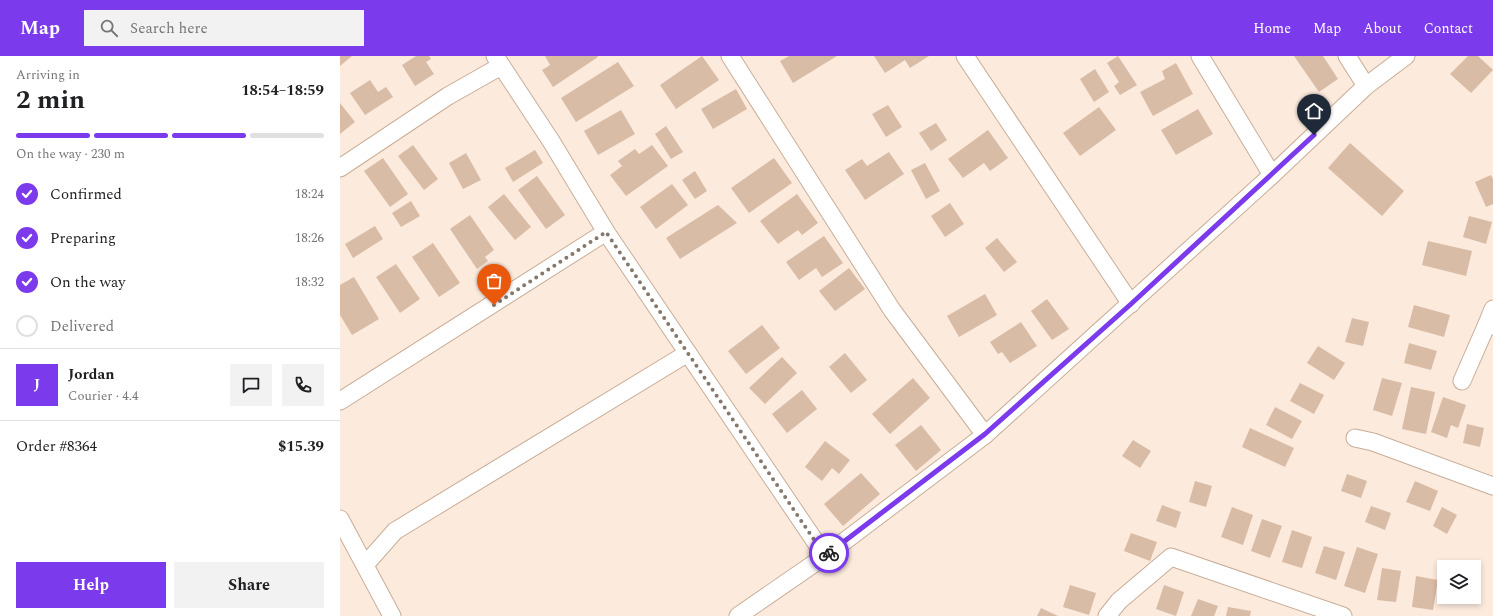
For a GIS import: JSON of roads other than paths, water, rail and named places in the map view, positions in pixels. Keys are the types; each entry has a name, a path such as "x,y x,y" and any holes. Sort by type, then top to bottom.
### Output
{"street":[{"path":"730,56 892,310 985,434"},
{"path":"965,56 1131,304"},
{"path":"1200,56 1272,175"},
{"path":"1347,56 1366,86"},
{"path":"738,616 825,556 985,434 1131,304 1272,175 1366,86 1406,56"},
{"path":"340,168 498,61 551,141 606,232 825,556"},
{"path":"340,401 606,232"},
{"path":"1462,381 1491,320"},
{"path":"366,565 395,531 688,353"},
{"path":"1355,438 1373,442 1493,486"},
{"path":"340,519 392,616"},
{"path":"1107,616 1119,601 1171,557 1343,616"}]}
